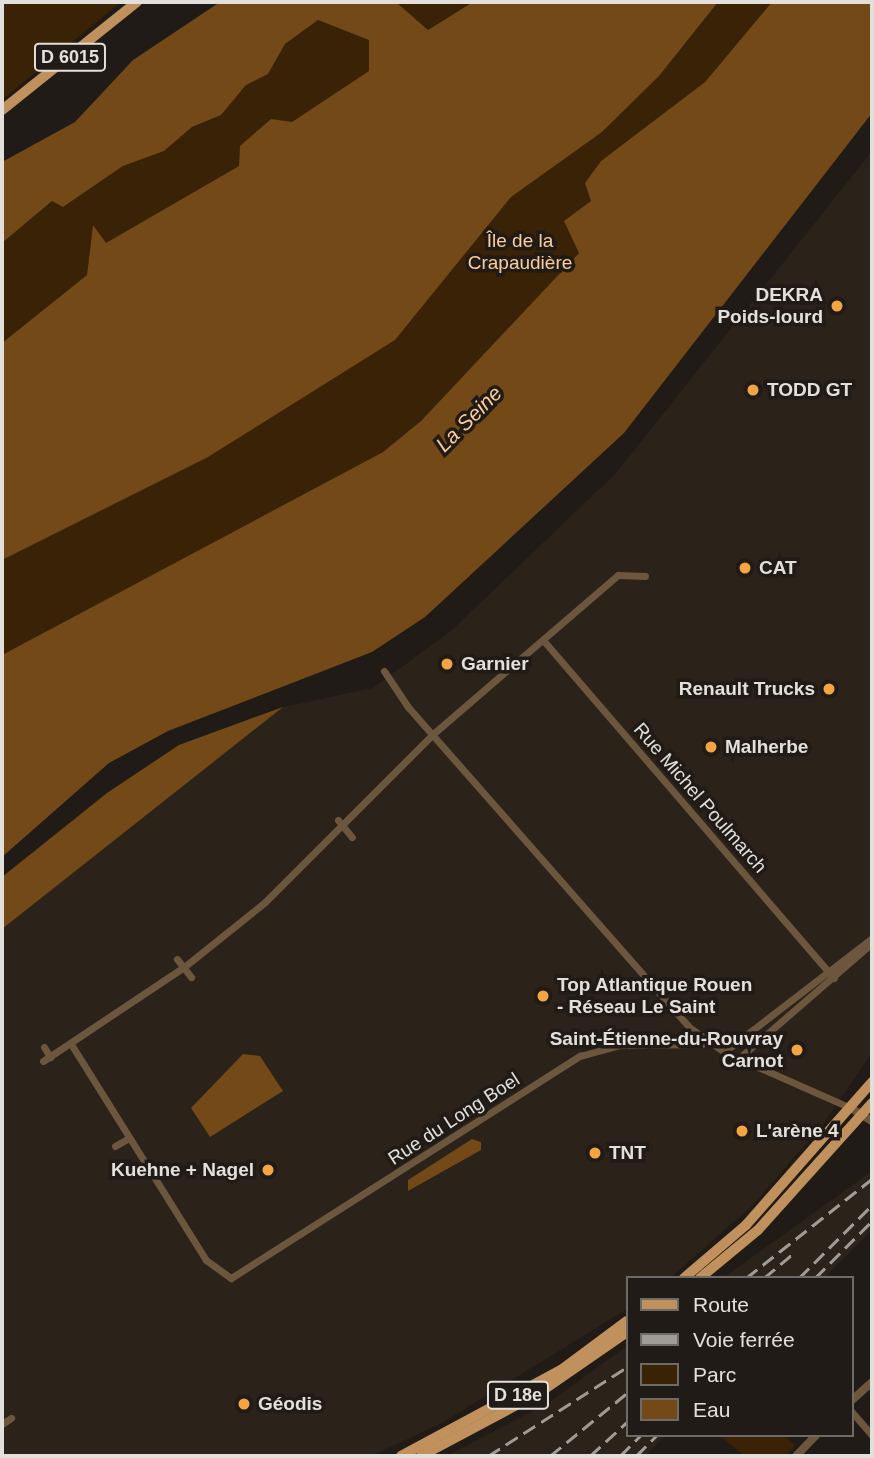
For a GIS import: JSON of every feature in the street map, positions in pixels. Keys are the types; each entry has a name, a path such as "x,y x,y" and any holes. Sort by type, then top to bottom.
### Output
{"main road":[{"name":"D 6015","path":"2,110 137,2"},
{"path":"686,1276 746,1225 852,1108 872,1082"},
{"path":"702,1276 758,1230 867,1118 872,1103"},
{"name":"D 18e","path":"401,1456 561,1370 626,1322"},
{"name":"D 18e","path":"421,1456 539,1394 626,1333"}],"street":[{"path":"44,1047 46,1059 184,967 233,929 345,828 433,734 618,575 645,576"},
{"name":"Rue Michel Poulmarch","path":"543,640 834,978"},
{"path":"384,671 433,734 681,1019 724,1052 852,1108 867,1118"},
{"path":"338,820 352,837"},
{"path":"228,921 233,929"},
{"path":"724,1052 827,970 872,941"},
{"path":"738,1059 834,978 872,941"},
{"path":"177,958 191,977"},
{"path":"71,1044 130,1138 115,1146"},
{"name":"Rue du Long Boel","path":"130,1138 206,1261 231,1278 580,1056 620,1045 712,1044"},
{"path":"853,1399 872,1382"},
{"path":"853,1413 872,1434"},
{"path":"2,1424 11,1418"},
{"path":"796,1456 814,1437"}],"shaded area":[{"path":"872,151 872,1053 823,1124 752,1206 672,1276 626,1276 626,1310 442,1423 371,1456 2,1456 2,877 179,745 283,707 373,688 452,630 616,473"},
{"path":"872,1171 872,1230 826,1276 726,1276"},
{"path":"626,1347 626,1437 664,1437 645,1456 446,1456 548,1403"}],"green space":[{"path":"2,2 121,2 2,100"},
{"path":"396,2 473,2 428,30"},
{"name":"Île de la Crapaudière","path":"718,2 772,2 705,82 601,161 579,253 421,421 383,452 2,655 2,560 146,488 395,340 511,197 602,132 659,76"},
{"path":"318,20 370,40 369,71 239,166 105,244 93,226 87,275 2,343 2,243 52,201 63,207 123,166 164,151 192,127 221,115 246,85 268,74 285,44"},
{"path":"721,1437 786,1437 795,1446 786,1456 744,1456"}],"water":[{"path":"220,2 396,2 428,30 473,2 718,2 659,76 602,132 511,197 395,340 208,457 2,560 2,343 87,275 93,225 106,243 239,166 240,146 271,119 292,122 369,71 369,40 318,20 285,44 268,74 246,85 221,115 192,127 164,151 123,166 63,207 52,201 2,243 2,162 75,122 133,60"},
{"name":"La Seine","path":"772,2 872,2 872,113 624,433 425,617 372,652 168,731 109,763 2,857 2,655 383,452 421,421 579,253 564,221 591,201 585,183 601,161 705,82"},
{"path":"283,707 2,929 2,877 107,793 179,745"},
{"path":"243,1054 260,1056 283,1091 210,1137 191,1108"},
{"path":"472,1139 481,1142 481,1150 408,1191 408,1180"}],"railway":[{"path":"749,1276 872,1179"},
{"path":"801,1276 872,1205"},
{"path":"817,1276 872,1221"},
{"path":"766,1276 794,1253"},
{"path":"488,1456 626,1368"},
{"path":"550,1456 626,1394"},
{"path":"590,1456 626,1423"},
{"path":"620,1456 639,1437"},
{"path":"636,1456 655,1437"}],"place":[{"name":"DEKRA Poids-lourd","path":"837,306"},
{"name":"TODD GT","path":"753,390"},
{"name":"CAT","path":"745,568"},
{"name":"Garnier","path":"447,664"},
{"name":"Renault Trucks","path":"829,689"},
{"name":"Malherbe","path":"711,747"},
{"name":"Top Atlantique Rouen - Réseau Le Saint","path":"543,996"},
{"name":"Saint-Étienne-du-Rouvray Carnot","path":"797,1050"},
{"name":"L'arène 4","path":"742,1131"},
{"name":"TNT","path":"595,1153"},
{"name":"Kuehne + Nagel","path":"268,1170"},
{"name":"Géodis","path":"244,1404"}]}
